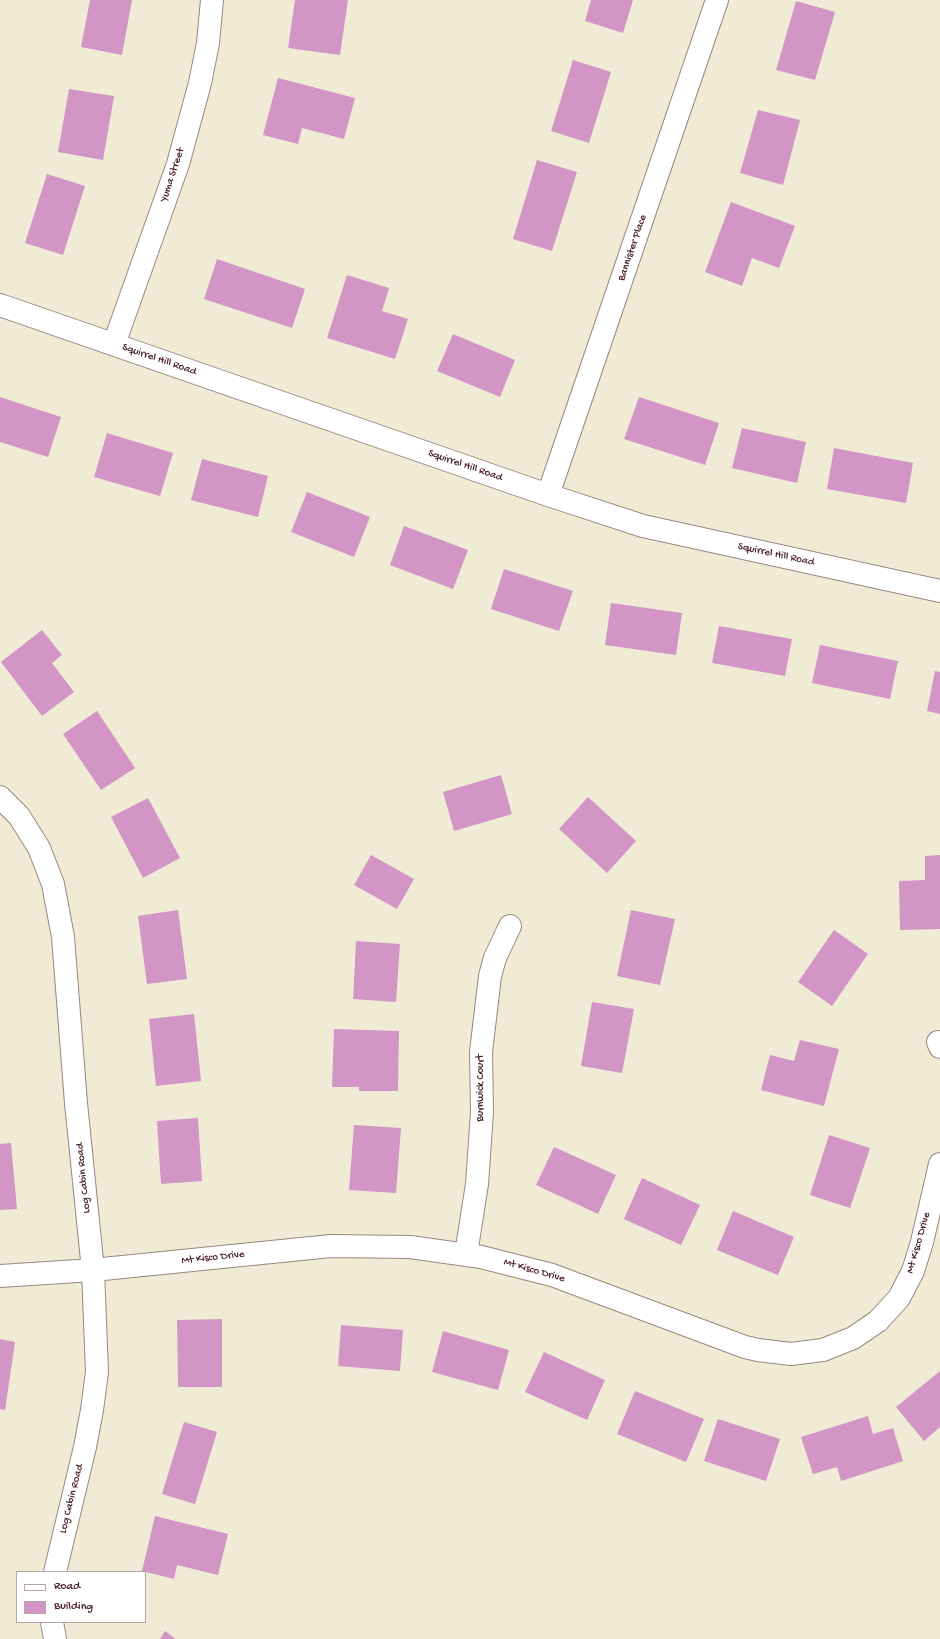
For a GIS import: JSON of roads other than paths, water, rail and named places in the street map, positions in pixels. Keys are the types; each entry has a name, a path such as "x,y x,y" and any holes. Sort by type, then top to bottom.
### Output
{"street":[{"name":"Yuma Street","path":"114,344 178,164 200,84 208,43 212,0"},
{"name":"Bannister Place","path":"548,495 717,0"},
{"name":"Squirrel Hill Road","path":"0,305 548,495 643,526 940,591"},
{"name":"Log Cabin Road","path":"0,797 19,816 39,848 53,884 63,937 77,1111 93,1270 97,1372 85,1447 55,1571"},
{"name":"Burnwick Court","path":"466,1254 477,1184 482,1112 480,1052 490,976 495,958 510,926"},
{"name":"Mt Kisco Drive","path":"0,1276 93,1270 331,1246 410,1247 466,1254 552,1275 745,1347 791,1354 823,1350 853,1338 878,1321 899,1298 915,1264 940,1164"},
{"path":"52,1623 55,1639"}]}
